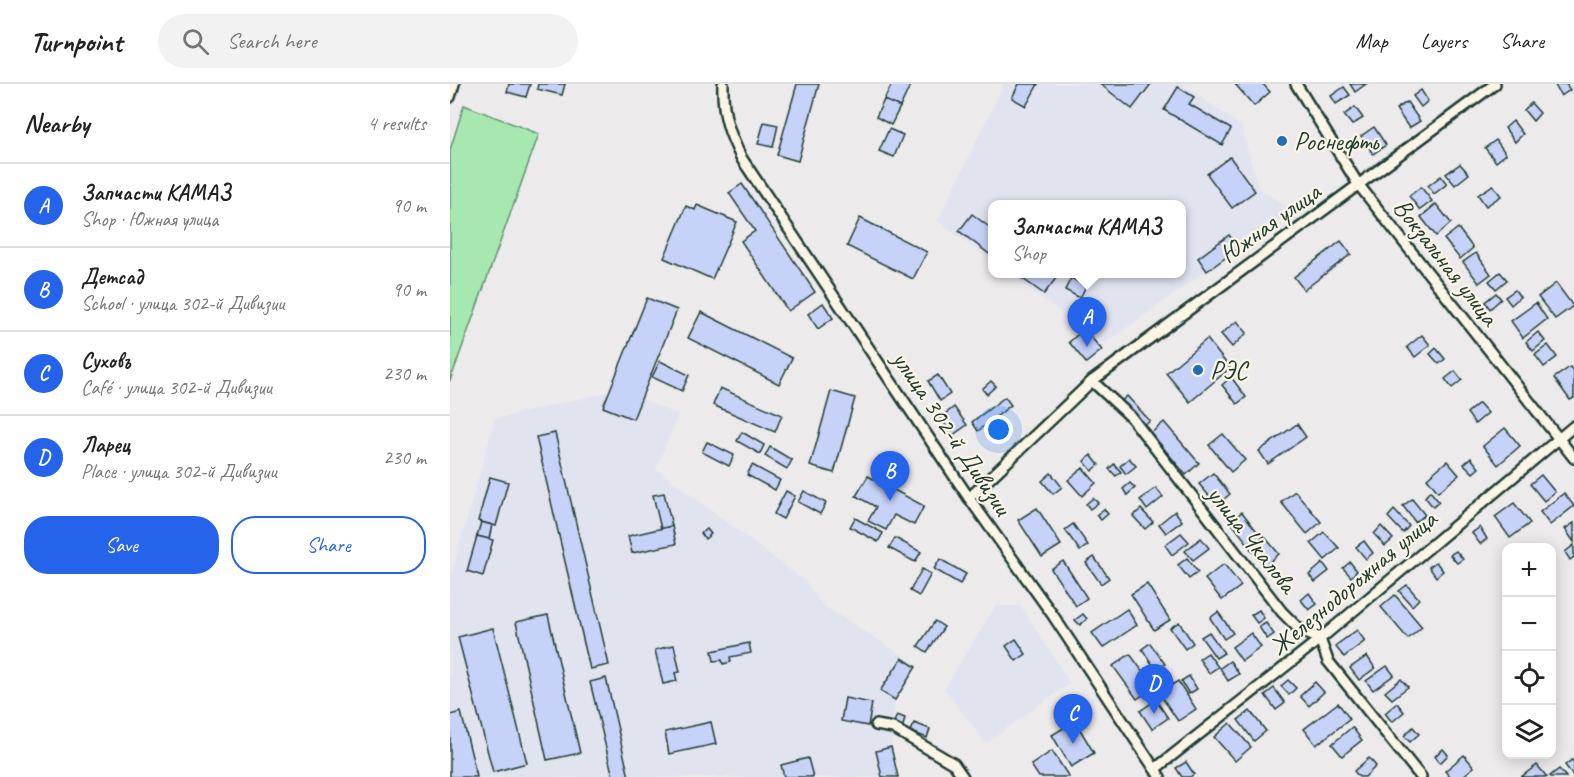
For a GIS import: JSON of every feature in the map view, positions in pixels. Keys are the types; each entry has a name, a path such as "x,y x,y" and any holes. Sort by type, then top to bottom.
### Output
{"street":[{"path":"450,97 454,84"},
{"name":"улица 302-й Дивизии","path":"723,84 722,105 742,159 969,498 1052,614 1158,773"},
{"name":"Вокзальная улица","path":"1296,84 1358,184 1574,458"},
{"name":"Южная улица","path":"969,498 1092,381 1495,84"},
{"name":"улица Чкалова","path":"1092,381 1131,417 1282,612 1301,632 1320,639"},
{"name":"Железнодорожная улица","path":"1158,773 1574,426"},
{"path":"1320,639 1328,661 1421,777"},
{"path":"876,725 893,728 954,764 963,777"}],"shaded area":[{"path":"1004,84 1182,84 1241,126 1258,188 1292,210 1104,344 1014,278 1186,278 1186,200 988,200 988,258 938,221"},
{"path":"609,392 603,407 632,419 641,399 678,415 656,469 807,583 821,604 918,665 895,700 891,747 898,777 450,777 450,579 495,419"},
{"path":"996,606 1021,606 1070,683 986,743 944,689"}],"green space":[{"path":"464,105 539,134 450,381 450,150"}],"building":[{"path":"509,84 530,84 526,97 507,92"},
{"path":"538,84 565,84 562,95 537,89"},
{"path":"797,84 819,84 798,161 777,155"},
{"path":"892,84 910,86 900,107 884,100"},
{"path":"1019,84 1038,84 1026,106 1012,98"},
{"path":"1100,84 1151,84 1132,109"},
{"path":"1235,84 1263,84 1270,92 1254,106"},
{"path":"1350,84 1366,84 1355,92"},
{"path":"1566,84 1570,90 1561,96 1555,85"},
{"path":"1178,87 1194,97 1189,104 1231,129 1222,145 1164,110"},
{"path":"1344,87 1350,95 1336,104 1331,96"},
{"path":"1421,90 1428,101 1421,107 1413,96"},
{"path":"884,100 900,107 891,125 876,117"},
{"path":"1407,102 1420,121 1409,128 1396,109"},
{"path":"1531,103 1540,113 1533,121 1524,110"},
{"path":"1355,107 1363,118 1352,125 1344,115"},
{"path":"1513,121 1523,134 1515,142 1505,128"},
{"path":"764,122 778,125 773,147 758,144"},
{"path":"1374,127 1386,145 1373,154 1361,136"},
{"path":"889,129 903,135 894,157 879,151"},
{"path":"1496,140 1506,154 1496,162 1485,148"},
{"path":"1230,157 1255,191 1232,208 1207,174"},
{"path":"1460,164 1469,174 1455,185 1446,174"},
{"path":"1441,176 1447,184 1434,194 1428,186"},
{"path":"742,184 815,292 788,311 741,241 755,231 729,193"},
{"path":"1493,185 1501,196 1486,206 1478,195"},
{"path":"1421,187 1432,201 1420,210 1409,196"},
{"path":"1436,204 1451,223 1436,236 1421,217"},
{"path":"697,205 737,222 712,279 664,258 686,206 695,210"},
{"path":"972,214 988,226 988,253 959,231"},
{"path":"860,218 927,252 913,279 847,246"},
{"path":"1458,228 1473,248 1460,259 1444,239"},
{"path":"1229,235 1239,248 1207,271 1198,258"},
{"path":"1341,241 1351,254 1304,290 1294,277"},
{"path":"1476,253 1491,274 1479,283 1463,262"},
{"path":"1500,272 1507,280 1496,289 1489,281"},
{"path":"1022,278 1056,278 1044,294"},
{"path":"1071,278 1086,286 1080,298 1065,290"},
{"path":"1556,283 1573,306 1555,319 1538,297"},
{"path":"1515,290 1520,297 1511,305 1505,297"},
{"path":"1496,293 1501,299 1490,309 1485,302"},
{"path":"647,298 677,310 633,419 603,407"},
{"path":"823,303 833,318 818,329 808,314"},
{"path":"1536,303 1547,319 1523,338 1511,321"},
{"path":"701,312 792,358 779,384 688,338"},
{"path":"1237,321 1247,333 1232,347 1221,334"},
{"path":"1084,329 1102,350 1086,363 1069,342"},
{"path":"1538,332 1545,341 1533,351 1526,342"},
{"path":"1422,335 1430,345 1415,357 1407,347"},
{"name":"РЭС","path":"1207,339 1230,368 1190,402 1166,373"},
{"path":"1548,345 1557,357 1544,367 1535,355"},
{"path":"1436,348 1445,359 1439,364 1430,354"},
{"path":"660,361 689,375 682,391 652,377"},
{"path":"1570,367 1574,372 1574,398 1570,400 1554,378"},
{"path":"1455,371 1462,380 1452,388 1445,379"},
{"path":"938,375 950,394 940,401 928,381"},
{"path":"1231,377 1246,397 1237,404 1222,385"},
{"path":"991,381 996,386 987,394 982,389"},
{"path":"720,388 782,415 775,432 713,405"},
{"path":"831,391 855,398 834,473 810,466"},
{"path":"1127,396 1150,421 1143,427 1120,402"},
{"path":"1005,397 1011,405 978,431 972,422"},
{"path":"1479,403 1488,413 1475,424 1467,413"},
{"path":"954,407 967,425 953,435 940,418"},
{"path":"1164,422 1199,463 1186,475 1151,433"},
{"path":"1297,424 1306,437 1268,464 1259,451"},
{"path":"1505,428 1520,446 1498,465 1483,446"},
{"path":"742,432 764,445 760,454 737,441"},
{"path":"555,433 609,665 590,669 536,437"},
{"path":"1223,434 1245,460 1231,472 1209,445"},
{"path":"707,442 734,455 729,466 702,452"},
{"path":"770,447 792,460 787,469 765,456"},
{"path":"1091,455 1099,465 1092,471 1084,461"},
{"path":"1129,458 1136,466 1126,474 1120,466"},
{"path":"1471,458 1479,468 1473,473 1464,464"},
{"path":"1447,461 1459,475 1438,492 1427,478"},
{"path":"1114,464 1121,472 1116,476 1109,469"},
{"path":"752,465 780,480 775,490 747,475"},
{"path":"1083,468 1096,483 1082,496 1068,480"},
{"path":"1051,473 1062,487 1053,494 1042,481"},
{"path":"1213,473 1230,494 1217,505 1199,484"},
{"path":"1541,475 1555,492 1544,501 1530,484"},
{"path":"868,476 924,506 914,525 894,515 886,530 868,521 876,507 856,496"},
{"path":"490,477 508,482 496,526 478,521"},
{"path":"1130,483 1135,488 1127,495 1123,489"},
{"path":"1156,488 1163,497 1147,510 1140,500"},
{"path":"786,491 795,496 783,519 774,514"},
{"path":"804,491 826,503 820,514 798,502"},
{"path":"1295,491 1321,522 1307,534 1281,502"},
{"path":"1430,491 1439,502 1433,507 1425,497"},
{"path":"664,493 672,526 661,529 653,495"},
{"path":"1564,493 1574,506 1550,525 1540,512"},
{"path":"1093,498 1098,503 1090,509 1086,504"},
{"path":"1412,499 1425,515 1415,522 1403,506"},
{"path":"1514,503 1530,523 1510,538 1495,517"},
{"path":"1037,508 1061,545 1042,557 1018,520"},
{"path":"1104,509 1108,514 1101,520 1096,515"},
{"path":"1141,509 1153,522 1145,529 1133,516"},
{"path":"1394,510 1409,526 1403,533 1388,517"},
{"path":"1175,511 1182,521 1166,533 1159,524"},
{"path":"1242,512 1259,534 1248,544 1230,521"},
{"path":"855,518 883,533 878,542 850,527"},
{"path":"481,522 492,525 489,539 477,536"},
{"path":"1574,523 1574,542 1565,529"},
{"path":"1073,524 1088,545 1080,551 1065,530"},
{"path":"672,526 676,544 632,553 628,536"},
{"path":"1381,526 1393,539 1385,546 1374,534"},
{"path":"1480,527 1487,539 1480,544 1472,533"},
{"path":"707,529 711,534 705,539 701,533"},
{"path":"1324,532 1339,548 1325,560 1311,543"},
{"path":"1181,533 1189,542 1172,555 1165,545"},
{"path":"477,536 493,540 483,576 467,571"},
{"path":"1264,536 1279,554 1265,566 1250,548"},
{"path":"895,538 921,552 915,562 889,548"},
{"path":"1201,538 1209,548 1193,560 1185,551"},
{"path":"1364,541 1373,553 1366,559 1356,547"},
{"path":"1574,545 1574,557 1570,560 1565,552"},
{"path":"1456,551 1463,559 1457,563 1450,555"},
{"path":"1094,557 1109,578 1101,584 1086,563"},
{"path":"1187,558 1198,572 1189,579 1178,565"},
{"path":"940,559 966,574 960,584 934,569"},
{"path":"1063,561 1087,598 1076,606 1051,569"},
{"path":"1350,562 1357,571 1351,577 1343,568"},
{"path":"1436,562 1443,571 1436,577 1429,567"},
{"path":"1323,563 1329,571 1315,582 1309,575"},
{"path":"1224,564 1241,586 1222,600 1205,579"},
{"path":"922,569 931,574 919,596 910,591"},
{"path":"1147,584 1170,620 1154,630 1131,594"},
{"path":"1407,585 1419,599 1412,606 1399,591"},
{"path":"1309,593 1317,604 1309,610 1301,600"},
{"path":"1395,595 1422,627 1408,639 1381,607"},
{"path":"1127,609 1137,625 1103,648 1092,633"},
{"path":"1259,610 1264,618 1257,623 1251,615"},
{"path":"1218,612 1233,633 1224,639 1210,618"},
{"path":"1083,614 1087,619 1080,625 1075,620"},
{"path":"548,615 580,753 547,760 516,622"},
{"path":"935,621 944,627 927,652 918,646"},
{"path":"1179,622 1193,643 1185,649 1170,628"},
{"path":"1266,623 1274,634 1267,639 1259,627"},
{"path":"493,628 527,763 493,772 458,637"},
{"path":"1357,630 1365,641 1344,657 1335,646"},
{"path":"1209,632 1224,653 1216,658 1201,637"},
{"path":"1251,633 1261,647 1242,661 1232,647"},
{"path":"1016,639 1026,654 1016,661 1006,646"},
{"path":"749,643 751,653 730,657 731,662 723,664 722,660 714,661 712,651"},
{"path":"1150,643 1165,664 1156,670 1142,649"},
{"path":"674,645 680,672 675,673 677,681 663,684 655,650"},
{"path":"1208,653 1218,667 1209,673 1199,659"},
{"path":"1130,654 1154,687 1137,699 1113,666"},
{"path":"1367,656 1375,668 1359,680 1350,668"},
{"path":"902,658 916,667 895,700 880,691"},
{"path":"1230,661 1239,674 1228,681 1220,668"},
{"path":"1387,666 1394,675 1373,690 1366,681"},
{"path":"1189,676 1197,689 1189,694 1181,681"},
{"path":"606,678 629,777 613,777 590,682"},
{"path":"1401,679 1408,687 1392,699 1385,692"},
{"path":"1288,680 1296,688 1289,695 1281,686"},
{"path":"1178,681 1196,709 1178,721 1159,693"},
{"path":"1315,682 1324,692 1309,706 1300,696"},
{"path":"1274,688 1285,703 1276,710 1265,695"},
{"path":"845,698 872,703 868,726 841,721"},
{"path":"1156,700 1168,718 1152,729 1140,711"},
{"path":"1338,703 1350,719 1316,745 1304,729"},
{"path":"1397,703 1404,712 1392,722 1385,713"},
{"path":"1250,711 1266,731 1254,741 1238,720"},
{"path":"461,712 477,777 450,777 450,715"},
{"path":"897,715 905,718 903,726 894,722"},
{"path":"1075,721 1094,753 1071,767 1052,735"},
{"path":"711,722 716,744 669,754 665,732"},
{"path":"914,723 930,729 927,738 910,731"},
{"path":"1230,723 1251,747 1235,761 1214,737"},
{"path":"1352,727 1362,740 1342,756 1332,744"},
{"path":"1413,727 1419,734 1410,742 1404,736"},
{"path":"891,747 898,777 882,777 876,751"},
{"path":"1443,749 1448,755 1440,763 1435,756"},
{"path":"1052,751 1069,777 1039,777 1031,765"},
{"path":"1464,755 1474,767 1462,777 1450,777 1445,771"},
{"path":"808,758 813,777 784,777 781,765"},
{"path":"1369,758 1376,766 1365,777 1359,777 1354,771"},
{"path":"1572,760 1574,762 1574,777 1565,765"},
{"path":"1186,762 1194,774 1190,777 1182,777 1176,768"},
{"path":"1537,765 1547,777 1521,777"},
{"path":"1559,769 1566,777 1550,776"}],"place":[{"name":"Роснефть","path":"1282,141"},
{"name":"Запчасти КАМАЗ","path":"1087,347"},
{"name":"РЭС","path":"1198,370"},
{"name":"Детсад","path":"890,501"},
{"name":"Ларец","path":"1154,714"},
{"name":"Суховъ","path":"1073,744"}]}
